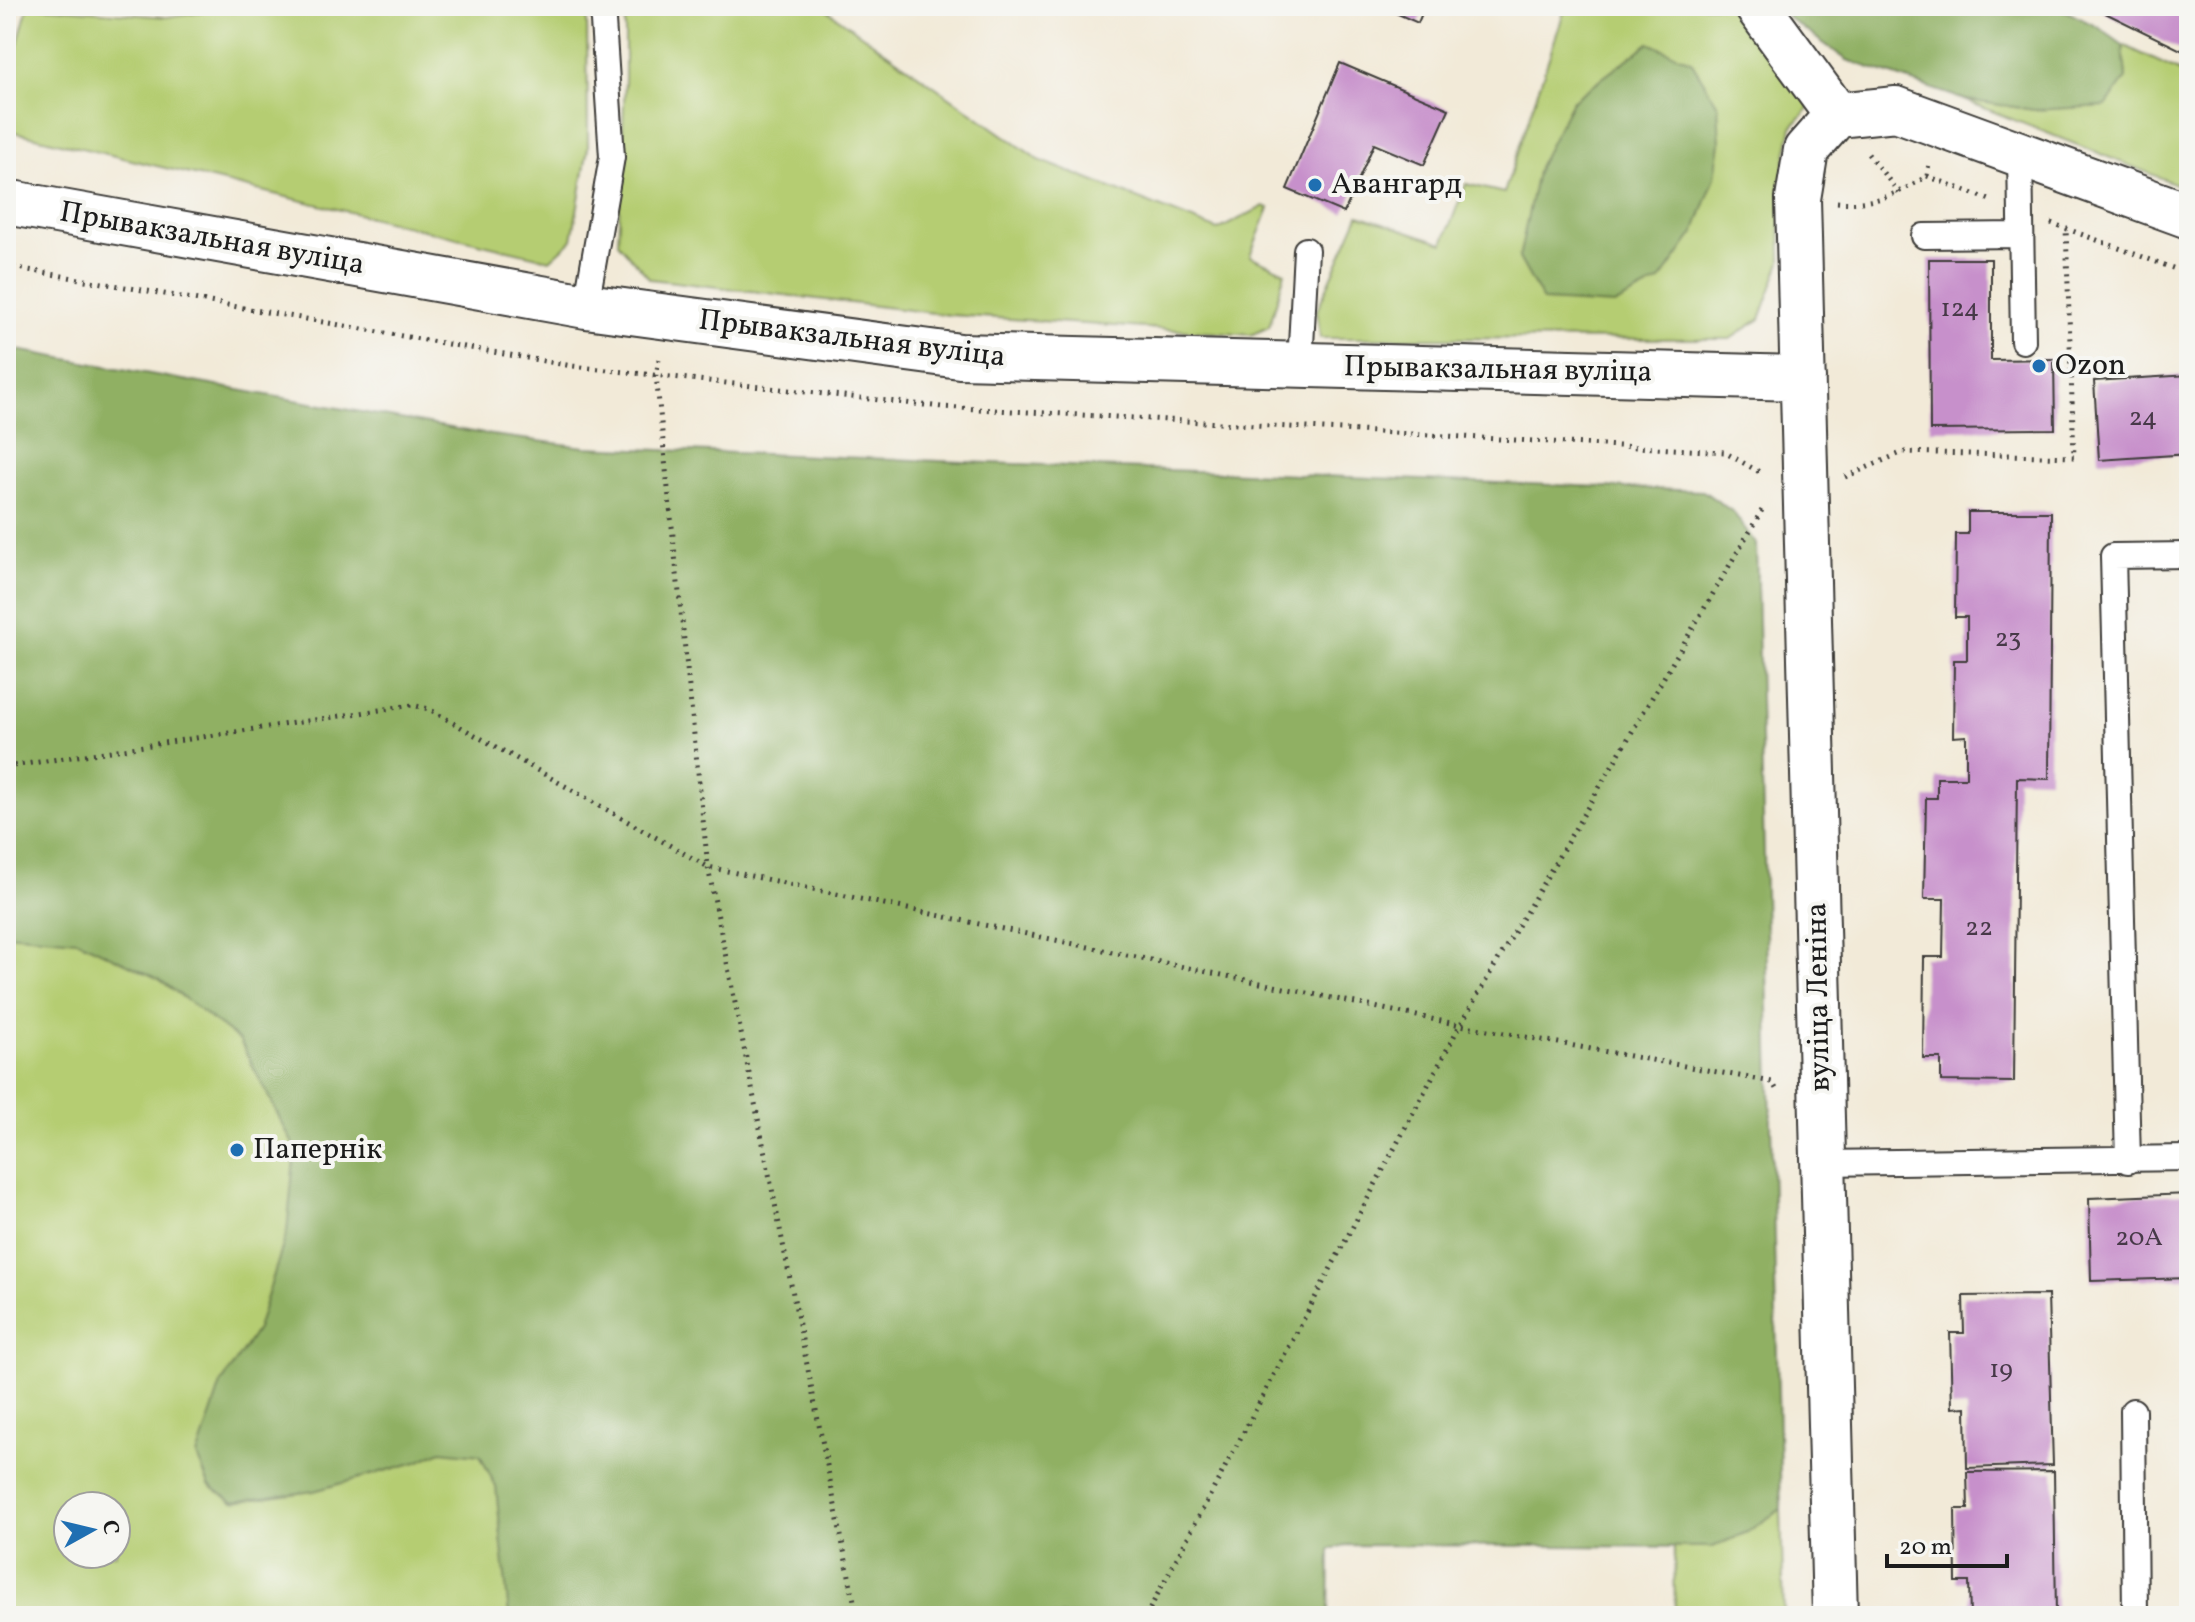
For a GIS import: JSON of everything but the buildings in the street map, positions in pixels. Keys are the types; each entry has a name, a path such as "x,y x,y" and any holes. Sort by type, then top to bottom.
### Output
{"street":[{"path":"1757,6 1837,115 1896,109 2189,216"},
{"name":"вуліца Леніна","path":"1835,1616 1798,199 1806,150 1837,115"},
{"name":"Прывакзальная вуліца","path":"6,202 586,306 960,356 1803,378"}],"lane":[{"path":"586,306 612,157 602,6"},
{"path":"2020,154 2023,341"},
{"path":"1924,236 2021,223"},
{"path":"1300,365 1306,250"},
{"path":"2128,1161 2113,556 2189,555"},
{"path":"1823,1163 2189,1158"},
{"path":"2133,1411 2135,1616"}],"path":[{"path":"1832,201 1863,204 1900,194 1927,176 1930,154"},
{"path":"1927,176 2021,223 2066,228 2189,274"},
{"path":"1834,482 1903,452 2074,457 2066,228"},
{"path":"668,317 656,375 708,867 857,1616"},
{"path":"1146,1616 1460,1025 1766,503"},
{"path":"6,767 412,705 429,709 708,867 1460,1025 1772,1082 1780,1096"}],"green space":[{"path":"28,6 167,17 235,6 584,6 587,14 588,148 572,240 550,260 6,130 6,73 10,73"},
{"path":"625,6 821,6 1039,160 1218,230 1264,206 1269,208 1250,256 1285,272 1269,327 1251,335 950,315 650,279 618,243"},
{"path":"1566,6 1742,6 1810,107 1792,127 1780,185 1781,262 1760,319 1730,339 1320,338 1317,310 1359,215 1443,243 1466,184 1504,193"},
{"path":"1784,6 2056,6 2098,27 2123,45 2126,78 2106,106 2034,110 1966,100 1847,60 1787,17"},
{"path":"1649,43 1691,61 1718,105 1720,143 1715,177 1694,233 1660,281 1614,305 1543,301 1519,258 1538,167 1572,101"},
{"path":"2123,45 2189,76 2189,189 1956,97 2034,110 2126,78"},
{"path":"6,348 484,434 585,447 1703,491 1733,512 1756,544 1781,1509 1747,1532 1713,1547 1346,1545 1330,1549 1329,1616 509,1616 496,1487 480,1455 441,1451 420,1461 314,1491 233,1502 209,1485 197,1456 221,1384 257,1329 287,1232 295,1148 240,1041 159,979 77,940 6,934"},
{"name":"Папернік","path":"405,734 539,1616 6,1616 6,795"},
{"path":"1781,1509 1784,1616 1675,1616 1674,1546 1713,1546 1747,1532"}],"place":[{"name":"Авангард","path":"1315,185"},
{"name":"Ozon","path":"2039,366"},
{"name":"Папернік","path":"237,1150"}]}
